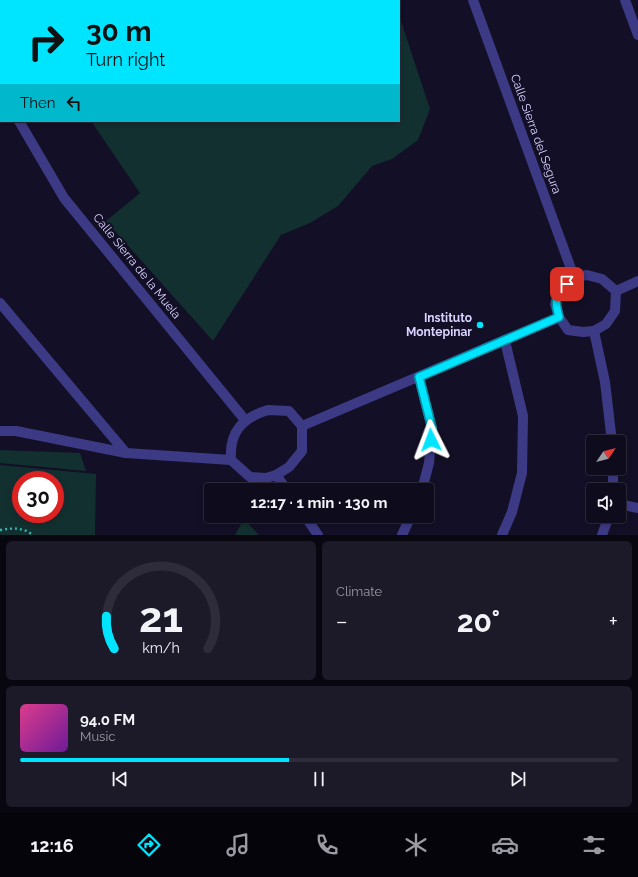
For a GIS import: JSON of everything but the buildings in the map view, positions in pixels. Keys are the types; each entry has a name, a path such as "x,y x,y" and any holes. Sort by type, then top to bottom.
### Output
{"street":[{"name":"Calle Sierra del Segura","path":"473,0 574,277"},
{"path":"625,0 638,35"},
{"name":"Calle Sierra de la Muela","path":"21,122 64,198 245,420"},
{"path":"587,275 602,279 616,291 615,311 606,324 594,331 583,332 568,330 559,317 555,304 559,290 574,277 587,275"},
{"path":"616,291 638,281"},
{"path":"0,303 126,453"},
{"path":"302,426 505,342 559,317"},
{"path":"594,331 604,382 611,435"},
{"path":"502,535 512,512 522,473 523,416 505,342"},
{"path":"419,377 432,428 429,463 424,483"},
{"path":"0,431 16,431 126,453 231,460 250,477 266,478 276,475 289,467 302,450 302,426 289,411 268,410 255,414 245,420 234,434 230,446 231,460"},
{"path":"276,475 282,483"},
{"path":"626,505 638,508"},
{"path":"310,523 318,535"},
{"path":"402,535 408,523"},
{"path":"602,535 606,523"}],"path":[{"path":"0,530 17,528 33,535"}],"green space":[{"path":"400,18 430,109 418,140 392,159 372,166 338,206 310,223 281,235 213,341 106,221 140,193 92,122 400,122"},
{"path":"0,450 80,453 86,471 0,463"},
{"path":"0,465 64,471 96,474 95,535 0,535"},
{"path":"242,523 248,523 259,535 235,535"}],"place":[{"name":"Instituto Montepinar","path":"480,325"}],"route":[{"path":"431,440 432,428 419,377 505,342 559,317 555,304 559,290 567,284"}]}
